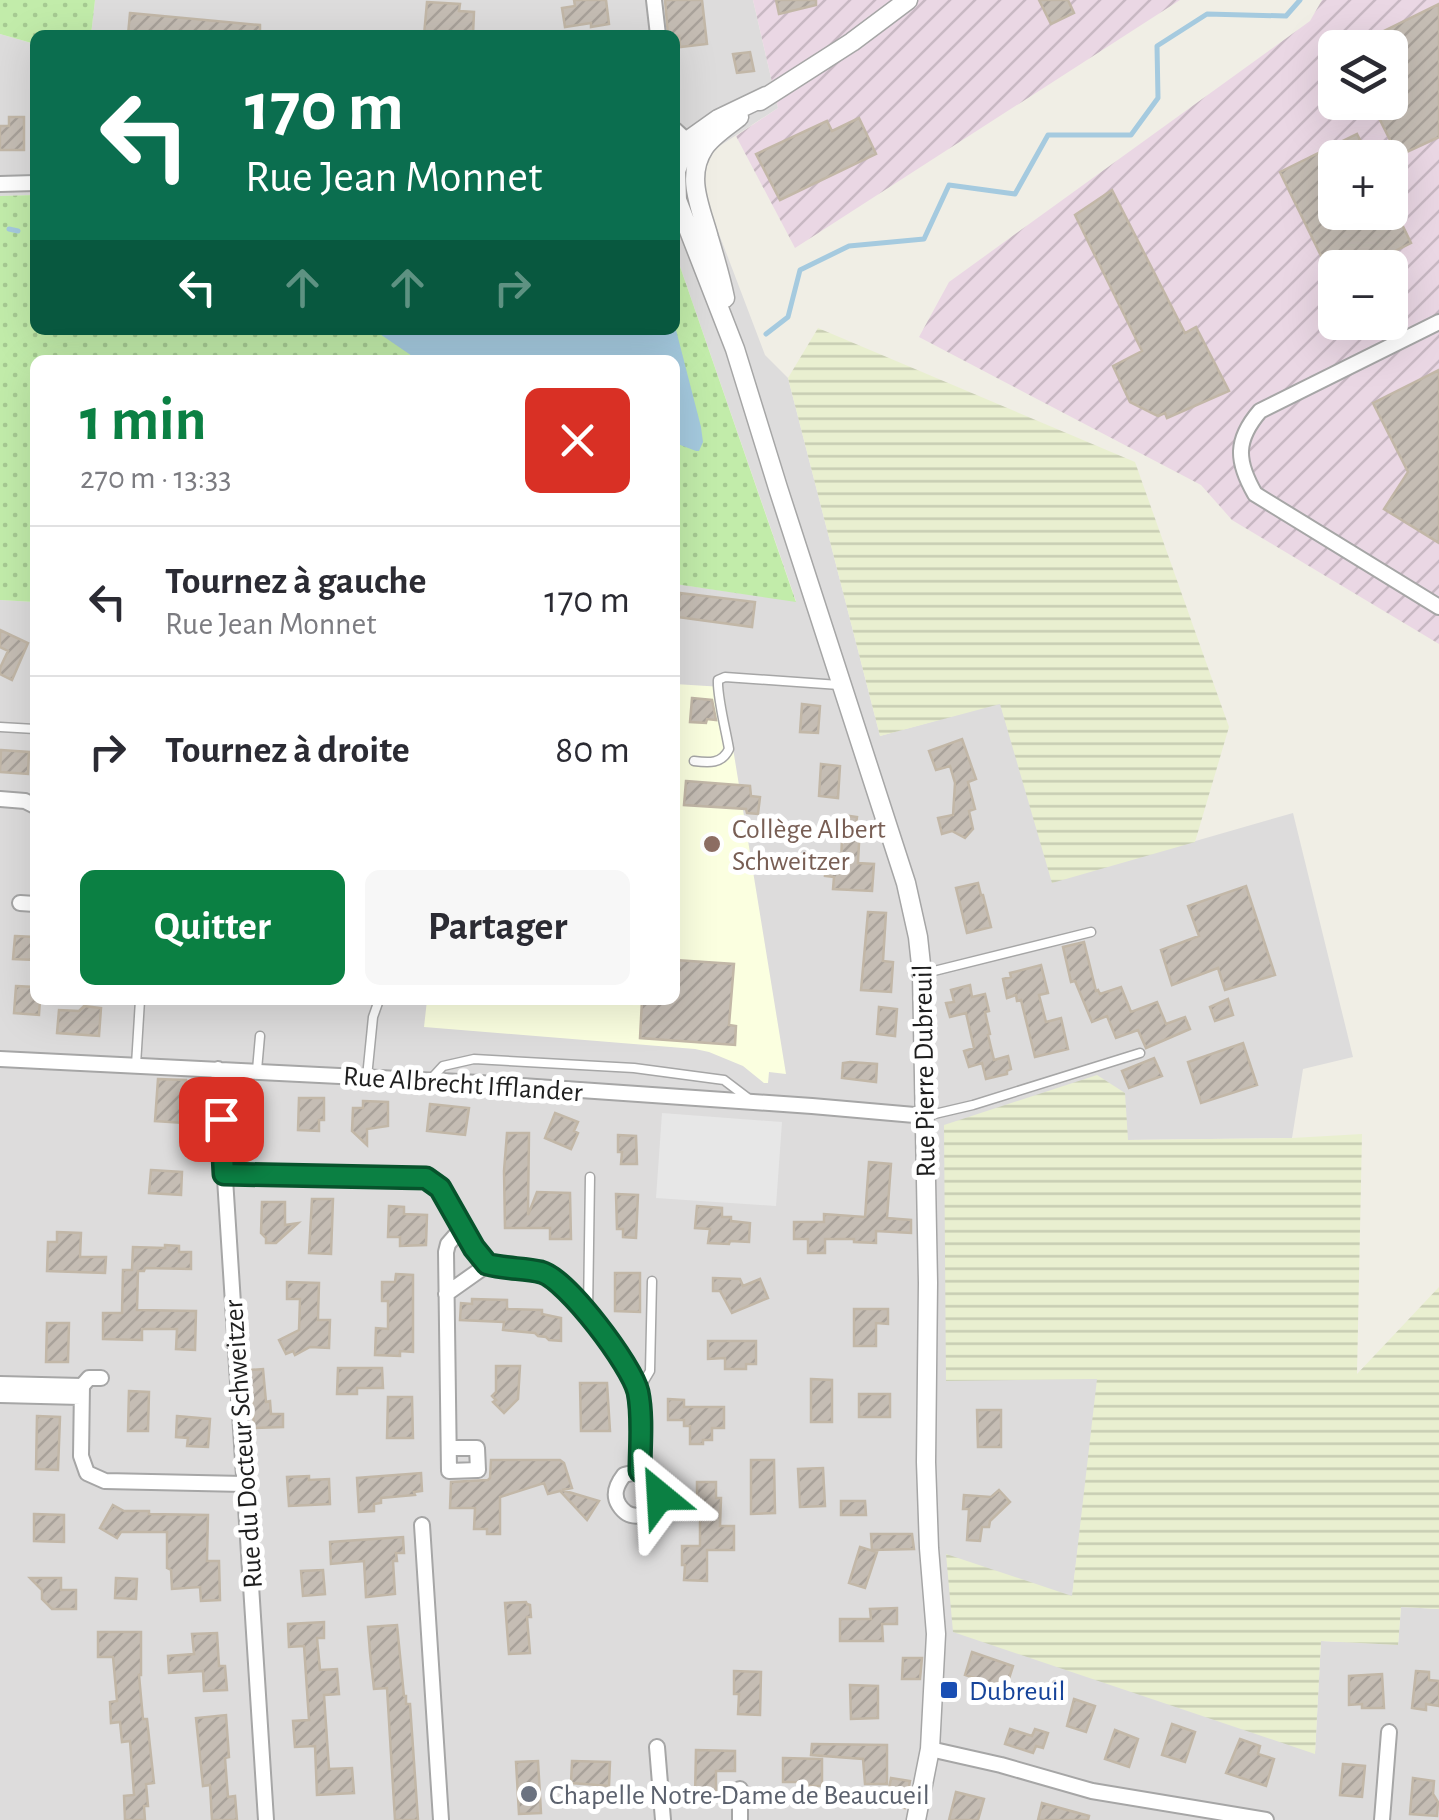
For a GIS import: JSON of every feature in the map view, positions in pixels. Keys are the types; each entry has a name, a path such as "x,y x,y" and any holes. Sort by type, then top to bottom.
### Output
{"street":[{"path":"654,0 657,30"},
{"path":"685,155 908,0"},
{"name":"Rue Pierre Dubreuil","path":"685,155 714,253 735,349"},
{"name":"Rue Pierre Dubreuil","path":"680,183 685,155"},
{"path":"0,184 30,183"},
{"name":"Rue Pierre Dubreuil","path":"680,208 735,349 906,882 918,937 926,1116 926,1462 936,1634 930,1749 916,1820"},
{"path":"1439,322 1260,411 1246,427 1240,452 1243,474 1255,494 1439,606"},
{"path":"0,800 30,804"},
{"name":"Rue Albrecht Ifflander","path":"0,1058 753,1101 926,1116"},
{"name":"Rue du Docteur Schweitzer","path":"218,1068 266,1820"},
{"path":"224,1174 419,1176 440,1188 487,1264"},
{"path":"448,1448 446,1252 462,1228"},
{"path":"446,1294 487,1264 544,1272 563,1284 626,1367 638,1391 640,1471"},
{"path":"101,1378 89,1378 81,1391 80,1456 87,1473 105,1480 244,1484"},
{"path":"0,1384 23,1390"},
{"path":"0,1395 23,1390 81,1391"},
{"path":"422,1524 441,1820"},
{"path":"1382,1820 1389,1732"},
{"path":"657,1747 663,1820"},
{"path":"930,1749 1092,1791 1266,1820"},
{"path":"740,1789 740,1820"}],"lane":[{"path":"694,761 718,761 729,749 718,680 726,677 843,686"},
{"path":"0,727 30,729"},
{"path":"922,974 1091,932"},
{"path":"136,1065 140,1005"},
{"path":"367,1077 377,1005"},
{"path":"258,1070 260,1036"},
{"path":"926,1116 974,1105 1140,1053"},
{"path":"429,1081 443,1066 474,1058 634,1068 724,1080 753,1101"},
{"path":"588,1313 590,1177"},
{"path":"638,1391 650,1371 652,1281"}],"shaded area":[{"path":"95,0 753,0 778,108 715,149 705,169 705,197 765,355 788,378 880,736 1000,703 1053,882 1293,813 1353,1057 1303,1069 1292,1138 1127,1140 1072,1597 1315,1753 1321,1641 1398,1645 1401,1607 1439,1609 1439,1820 0,1820 0,600 30,602 30,1005 680,1005 680,585 796,601 680,266 680,30 92,30"},
{"path":"753,0 1180,0 795,248 736,136 778,108"},
{"path":"1322,0 1439,0 1439,644 1232,520 1201,485 919,337 949,282 1310,21"},
{"path":"0,34 30,43 30,195 0,196"},
{"path":"818,328 1135,462 1229,727 1195,842 1052,883 1000,704 880,736 788,378"},
{"name":"Collège Albert Schweitzer","path":"680,684 723,687 786,1074 769,1072 768,1083 764,1083 743,1066 695,1049 424,1027 426,1005 680,1005"},
{"path":"1097,1075 1125,1093 1128,1140 1362,1134 1357,1374 1439,1287 1439,1609 1401,1607 1398,1645 1321,1641 1315,1754 953,1632 946,1554 1072,1596 1097,1379 946,1381 944,1125"},
{"path":"662,1113 782,1122 776,1206 656,1198"}],"green space":[{"path":"0,0 95,0 92,30 30,30 30,43 0,34"},
{"path":"30,195 30,335 680,335 680,266 796,602 680,585 680,355 30,355 30,602 0,600 0,196"}],"water":[{"path":"381,335 677,335 703,442 699,451 680,445 680,355 411,355"}],"building":[{"path":"574,0 606,0 609,24 565,27 562,8 575,6"},
{"path":"665,0 702,0 707,44 680,47 680,30 668,30"},
{"path":"776,0 816,0 816,5 779,14"},
{"path":"1039,0 1068,0 1074,13 1051,24"},
{"path":"427,2 460,4 459,11 474,12 473,30 424,30"},
{"path":"1439,4 1439,137 1408,151 1408,140 1390,140 1380,120 1408,120 1408,30 1386,30"},
{"path":"130,13 260,25 260,30 128,30"},
{"path":"750,52 754,71 737,73 733,54"},
{"path":"9,117 24,117 24,150 0,150 0,126 9,126"},
{"path":"859,118 876,154 780,200 756,154 827,121 832,131"},
{"path":"1318,153 1318,230 1405,230 1411,243 1397,250 1318,250 1280,172"},
{"path":"1112,190 1185,333 1196,327 1229,391 1167,418 1165,413 1158,416 1130,402 1113,366 1142,351 1075,215"},
{"path":"1439,370 1439,543 1384,509 1408,472 1373,403"},
{"path":"680,593 755,602 752,627 680,617"},
{"path":"0,630 28,643 12,680 0,674 8,651 0,647"},
{"path":"692,698 712,700 716,720 690,722"},
{"path":"802,704 820,706 818,733 800,732"},
{"path":"962,739 976,779 968,782 975,809 969,811 973,829 965,838 952,831 942,834 938,818 953,815 955,783 950,766 936,770 929,751"},
{"path":"1,750 29,752 28,774 0,772"},
{"path":"821,764 840,766 838,798 819,796"},
{"path":"686,781 750,786 751,796 760,797 758,814 747,813 746,809 684,805"},
{"path":"843,815 857,817 856,824 860,824 858,863 874,864 872,891 833,889 834,877 825,876 827,861 841,862"},
{"path":"978,883 991,927 967,933 956,888"},
{"path":"1246,886 1275,975 1225,990 1218,968 1172,985 1161,950 1199,936 1188,906"},
{"path":"868,912 886,913 883,961 893,962 891,992 861,990"},
{"path":"15,936 30,937 30,960 13,959"},
{"path":"1084,942 1096,991 1100,994 1121,987 1131,1012 1157,1002 1166,1024 1185,1017 1190,1029 1146,1048 1138,1030 1116,1038 1107,1016 1092,1022 1075,981 1071,982 1063,947"},
{"path":"680,960 734,964 729,1025 736,1026 735,1045 640,1038 642,1005 680,1005"},
{"path":"1041,965 1048,993 1039,995 1046,1022 1061,1018 1068,1049 1035,1057 1021,1000 1017,1001 1016,995 1007,998 1003,979 1011,977 1010,973"},
{"path":"970,985 972,997 985,994 994,1060 1008,1056 1011,1069 1007,1074 986,1079 982,1063 969,1067 964,1051 974,1048 966,1013 950,1017 946,1003 954,1002 951,990"},
{"path":"16,986 30,987 30,1005 40,1005 39,1015 14,1013"},
{"path":"1228,999 1233,1015 1215,1021 1210,1007"},
{"path":"84,1006 101,1008 99,1036 57,1033 59,1010 79,1011"},
{"path":"879,1007 897,1009 895,1036 877,1034"},
{"path":"1243,1043 1257,1085 1201,1103 1188,1062"},
{"path":"1154,1058 1162,1076 1129,1088 1122,1071"},
{"path":"843,1063 877,1064 876,1082 842,1078"},
{"path":"158,1079 186,1080 184,1123 155,1121"},
{"path":"299,1098 324,1098 324,1120 319,1120 319,1131 298,1130"},
{"path":"363,1101 388,1102 388,1126 367,1129 367,1145 352,1131 353,1108 363,1108"},
{"path":"430,1104 469,1108 465,1135 427,1131"},
{"path":"555,1113 578,1122 571,1149 545,1138"},
{"path":"507,1133 529,1133 528,1215 537,1192 570,1193 571,1239 550,1239 550,1228 505,1228"},
{"path":"618,1135 636,1136 637,1164 621,1164"},
{"path":"869,1162 891,1164 887,1218 911,1220 911,1233 876,1231 876,1243 825,1239 825,1253 808,1253 808,1239 794,1239 794,1222 824,1222 824,1214 865,1217"},
{"path":"151,1170 182,1172 181,1195 149,1193"},
{"path":"616,1194 638,1195 636,1238 623,1237 623,1229 617,1229"},
{"path":"312,1199 333,1199 331,1254 309,1253"},
{"path":"262,1202 285,1202 285,1225 298,1223 276,1243 266,1243 261,1233"},
{"path":"389,1206 404,1207 404,1214 427,1215 426,1245 400,1246 400,1237 388,1237"},
{"path":"697,1206 722,1208 722,1217 750,1223 749,1242 708,1243 710,1229 695,1228"},
{"path":"57,1232 81,1233 80,1257 106,1257 105,1273 47,1271 48,1242 57,1242"},
{"path":"179,1246 179,1252 191,1252 191,1269 138,1271 137,1310 196,1311 195,1350 176,1349 177,1329 142,1329 142,1340 103,1339 103,1313 122,1313 123,1270 132,1270 133,1247"},
{"path":"615,1273 640,1273 640,1312 615,1311"},
{"path":"396,1274 413,1275 413,1352 375,1355 376,1328 388,1329 388,1301 382,1301 382,1282 395,1282"},
{"path":"713,1278 740,1279 743,1286 760,1279 768,1298 732,1313 720,1291 713,1291"},
{"path":"287,1282 319,1283 318,1320 330,1320 329,1348 310,1347 295,1355 293,1351 286,1354 279,1340 299,1330 300,1299 287,1299"},
{"path":"472,1299 507,1300 507,1309 542,1310 542,1314 561,1318 561,1341 535,1333 503,1330 504,1322 460,1320 461,1303 472,1304"},
{"path":"854,1309 888,1309 888,1324 876,1323 876,1346 854,1346"},
{"path":"47,1323 69,1323 68,1362 46,1362"},
{"path":"708,1341 756,1341 756,1364 746,1364 746,1369 725,1369 725,1358 708,1359"},
{"path":"496,1366 520,1366 518,1399 504,1413 493,1402"},
{"path":"338,1368 382,1368 383,1388 357,1388 357,1394 337,1394"},
{"path":"263,1369 266,1402 270,1401 271,1414 283,1414 283,1427 254,1428 250,1370"},
{"path":"811,1379 832,1380 832,1422 811,1422"},
{"path":"580,1383 607,1383 610,1431 581,1431"},
{"path":"129,1391 149,1392 148,1431 128,1431"},
{"path":"859,1394 890,1394 890,1417 859,1417"},
{"path":"388,1397 412,1397 413,1438 387,1438"},
{"path":"668,1399 684,1400 684,1407 724,1407 724,1428 712,1428 712,1440 690,1444 690,1426 684,1426 684,1420 668,1420"},
{"path":"977,1410 1001,1410 1001,1447 978,1447"},
{"path":"37,1416 60,1417 58,1470 36,1469"},
{"path":"177,1416 210,1419 208,1447 187,1446 188,1438 176,1437"},
{"path":"491,1460 560,1460 572,1488 562,1490 599,1501 587,1520 560,1491 548,1494 544,1483 500,1497 500,1534 487,1534 487,1529 474,1529 475,1508 450,1508 451,1482 488,1480"},
{"path":"751,1460 774,1460 775,1513 751,1514"},
{"path":"823,1468 825,1506 800,1507 798,1469"},
{"path":"421,1473 422,1491 381,1498 381,1503 374,1504 374,1511 359,1512 357,1478"},
{"path":"309,1476 309,1480 329,1479 330,1504 289,1506 287,1477"},
{"path":"697,1482 716,1482 716,1498 721,1498 720,1526 734,1526 734,1550 707,1550 707,1581 684,1580 682,1565 682,1546 700,1546"},
{"path":"999,1490 1010,1502 990,1521 989,1527 982,1527 980,1541 967,1540 969,1509 963,1509 964,1495 991,1497"},
{"path":"841,1501 865,1501 866,1515 841,1515"},
{"path":"113,1505 124,1511 149,1514 208,1515 207,1561 219,1561 220,1600 201,1601 200,1587 172,1589 171,1570 167,1568 167,1532 121,1532 117,1538 100,1528"},
{"path":"34,1514 64,1515 64,1542 34,1541"},
{"path":"871,1534 912,1534 914,1549 872,1550"},
{"path":"403,1537 404,1553 396,1553 397,1561 393,1561 395,1594 366,1597 364,1561 331,1564 330,1542"},
{"path":"860,1547 877,1552 865,1588 849,1583"},
{"path":"323,1570 325,1594 303,1596 301,1571"},
{"path":"30,1578 61,1578 61,1590 76,1590 76,1609 52,1609"},
{"path":"116,1578 137,1579 136,1599 115,1598"},
{"path":"526,1602 531,1617 527,1617 530,1653 509,1654 505,1603"},
{"path":"897,1608 897,1624 882,1624 883,1641 840,1641 840,1619 871,1619 870,1609"},
{"path":"324,1622 324,1638 317,1638 320,1670 337,1669 339,1694 324,1695 329,1769 352,1768 354,1793 317,1795 315,1746 295,1747 293,1721 309,1720 304,1646 289,1647 288,1624"},
{"path":"397,1625 404,1696 406,1704 410,1704 418,1820 395,1820 387,1688 374,1689 370,1653 368,1627"},
{"path":"98,1632 141,1632 139,1675 154,1783 146,1784 145,1820 125,1820 124,1796 134,1795 130,1741 122,1742 120,1722 111,1723 110,1702 117,1701 113,1657 98,1657"},
{"path":"217,1633 219,1666 225,1666 227,1690 204,1691 203,1671 169,1673 168,1656 194,1654 192,1634"},
{"path":"972,1652 1013,1666 1006,1688 965,1675"},
{"path":"903,1658 922,1658 920,1679 902,1679"},
{"path":"734,1671 761,1672 760,1715 738,1714"},
{"path":"1416,1671 1429,1672 1429,1680 1439,1681 1439,1706 1426,1704 1426,1710 1412,1708"},
{"path":"1382,1674 1384,1708 1349,1705 1349,1676"},
{"path":"850,1685 878,1686 878,1718 851,1719"},
{"path":"1074,1699 1095,1706 1086,1732 1067,1726"},
{"path":"226,1715 228,1797 235,1796 237,1820 212,1820 210,1785 203,1786 196,1718"},
{"path":"1172,1724 1195,1732 1185,1762 1162,1755"},
{"path":"1010,1729 1032,1736 1035,1729 1048,1733 1043,1748 1036,1746 1033,1753 1005,1744"},
{"path":"1115,1730 1138,1739 1129,1767 1105,1759"},
{"path":"1240,1739 1260,1746 1258,1754 1274,1759 1266,1786 1226,1773"},
{"path":"812,1744 887,1745 887,1784 865,1784 863,1759 811,1755"},
{"path":"696,1750 735,1751 735,1771 716,1771 716,1796 695,1796"},
{"path":"783,1758 822,1759 822,1786 783,1782"},
{"name":"Chapelle Notre-Dame de Beaucueil","path":"538,1761 541,1813 519,1814 516,1762"},
{"path":"572,1761 610,1762 609,1786 571,1783"},
{"path":"1343,1764 1365,1766 1362,1797 1340,1795"},
{"path":"891,1778 910,1781 905,1808 886,1805"},
{"path":"1413,1778 1434,1781 1437,1816 1410,1814"},
{"path":"956,1792 984,1799 978,1820 949,1820"},
{"path":"1042,1803 1089,1816 1088,1820 1038,1820"}],"waterway":[{"path":"766,334 788,317 800,270 849,246 924,239 949,185 1015,194 1048,135 1131,135 1158,98 1157,46 1207,14 1286,16 1300,0"},
{"path":"9,229 18,231"}],"place":[{"name":"Collège Albert Schweitzer","path":"712,844"},
{"name":"Dubreuil","path":"949,1690"},
{"name":"Chapelle Notre-Dame de Beaucueil","path":"529,1794"}],"route":[{"path":"221,1119 224,1174 426,1178 440,1188 487,1264 544,1272 563,1284 626,1367 638,1391 640,1471 657,1481 660,1496"}]}
